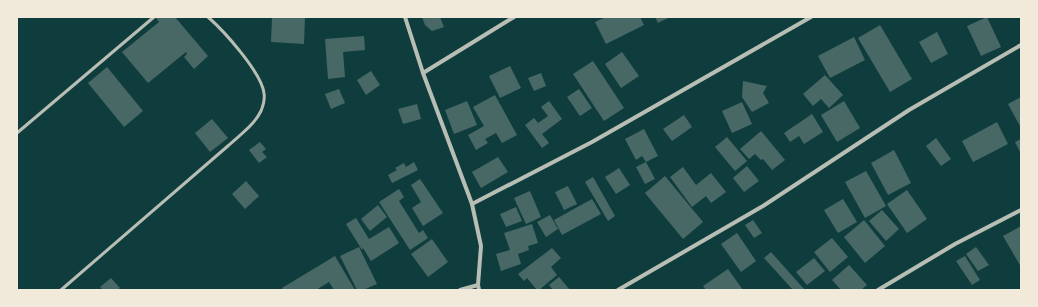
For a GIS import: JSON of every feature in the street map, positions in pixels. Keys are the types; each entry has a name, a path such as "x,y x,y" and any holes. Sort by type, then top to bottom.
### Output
{"street":[{"path":"404,17 472,204 481,246 478,285 479,290"},
{"path":"424,73 514,17"},
{"path":"472,204 592,142 811,17"},
{"path":"618,290 763,206 909,110 1021,45"},
{"path":"878,290 954,244 1021,210"},
{"path":"460,290 478,285"}],"lane":[{"path":"17,133 154,17"},
{"path":"61,290 229,145 251,125 260,112 264,102 262,84 231,40 208,17"}],"building":[{"path":"175,17 208,56 194,69 184,57 187,54 186,52 148,83 122,52 159,22 156,18"},
{"path":"272,17 305,17 304,44 271,42"},
{"path":"422,17 440,17 444,27 432,31 425,25"},
{"path":"606,17 640,17 644,25 606,44 595,22"},
{"path":"655,17 670,17 658,23"},
{"path":"987,17 1001,47 981,56 967,26"},
{"path":"880,25 912,79 890,92 858,38"},
{"path":"937,32 948,54 931,63 919,42"},
{"path":"364,36 365,50 343,52 345,77 328,79 325,39"},
{"path":"854,37 865,60 830,78 818,56"},
{"path":"622,52 639,76 621,88 605,64"},
{"path":"593,61 624,108 604,121 573,74"},
{"path":"510,66 521,88 500,98 489,76"},
{"path":"107,67 143,111 124,127 88,83"},
{"path":"371,71 380,85 366,95 357,80"},
{"path":"541,73 546,86 534,91 528,78"},
{"path":"825,75 843,95 829,108 821,99 813,106 803,94"},
{"path":"743,81 767,86 763,93 769,103 752,112 742,97"},
{"path":"339,89 345,103 331,109 325,94"},
{"path":"579,89 592,108 580,116 567,97"},
{"path":"495,95 517,135 502,143 496,133 485,139 488,143 476,150 468,135 484,126 473,107"},
{"path":"1021,97 1021,128 1008,104"},
{"path":"467,101 477,125 454,134 445,110"},
{"path":"549,101 562,119 542,134 549,143 542,148 525,125 534,118 538,123 548,116 541,107"},
{"path":"844,101 860,128 837,142 821,115"},
{"path":"742,102 752,124 732,133 722,111"},
{"path":"417,104 421,119 403,124 398,109"},
{"path":"812,114 823,132 804,144 799,136 790,142 784,133"},
{"path":"684,115 692,127 672,141 663,129"},
{"path":"212,119 228,138 210,152 195,133"},
{"path":"997,122 1008,144 973,162 962,141"},
{"path":"644,129 658,156 646,162 642,156 636,160 625,139"},
{"path":"761,131 785,160 772,170 763,159 761,160 755,154 749,159 740,149"},
{"path":"727,137 747,161 735,171 715,147"},
{"path":"936,138 951,159 941,166 926,146"},
{"path":"1021,139 1021,154 1015,142"},
{"path":"260,142 266,149 262,152 267,157 259,163 249,150"},
{"path":"894,150 911,183 888,195 871,163"},
{"path":"498,157 508,172 481,188 472,172"},
{"path":"414,162 418,170 392,183 388,175 397,170 395,168 404,163 406,167"},
{"path":"646,162 655,179 645,184 636,167"},
{"path":"747,166 759,181 744,192 733,178"},
{"path":"683,167 696,185 711,173 726,192 711,203 706,196 692,207 670,177"},
{"path":"619,168 630,185 616,194 605,177"},
{"path":"866,171 886,206 865,218 845,182"},
{"path":"665,176 703,222 683,239 645,193"},
{"path":"593,177 615,216 608,221 585,182"},
{"path":"420,179 443,213 423,226 412,208 421,202 411,185"},
{"path":"246,181 259,196 245,209 232,194"},
{"path":"568,186 577,204 564,210 555,192"},
{"path":"399,189 404,197 399,201 419,233 423,230 428,238 410,250 379,202"},
{"path":"907,190 927,219 907,233 887,204"},
{"path":"530,191 541,217 526,224 514,198"},
{"path":"592,199 601,214 562,235 554,220"},
{"path":"843,199 857,222 838,233 824,210"},
{"path":"378,205 387,217 370,231 361,219"},
{"path":"516,207 522,221 506,227 500,214"},
{"path":"882,210 899,229 886,241 869,221"},
{"path":"550,215 558,229 546,237 537,222"},
{"path":"356,218 369,239 389,227 399,243 371,261 363,248 362,250 346,224"},
{"path":"753,220 762,233 754,238 745,225"},
{"path":"864,220 885,246 865,263 844,237"},
{"path":"532,224 538,243 528,246 529,250 518,254 521,264 501,271 496,254 510,250 504,233"},
{"path":"1021,226 1021,267 1003,236"},
{"path":"737,233 756,261 741,272 721,244"},
{"path":"832,238 848,257 830,272 814,252"},
{"path":"432,239 448,262 428,277 411,254"},
{"path":"359,247 377,284 363,290 357,290 340,256"},
{"path":"976,247 989,265 978,271 966,254"},
{"path":"552,248 561,258 551,267 557,275 537,290 527,278 524,281 518,274"},
{"path":"771,252 804,289 803,290 793,290 764,258"},
{"path":"335,256 355,290 334,290 329,282 316,290 283,290 282,288"},
{"path":"965,256 980,280 972,285 956,261"},
{"path":"814,258 825,271 807,285 796,272"},
{"path":"849,265 867,285 861,290 841,290 832,280"},
{"path":"728,269 743,290 706,290 703,286"},
{"path":"559,277 570,290 553,290 549,285"},
{"path":"111,278 120,288 117,290 103,290 100,287"}]}
